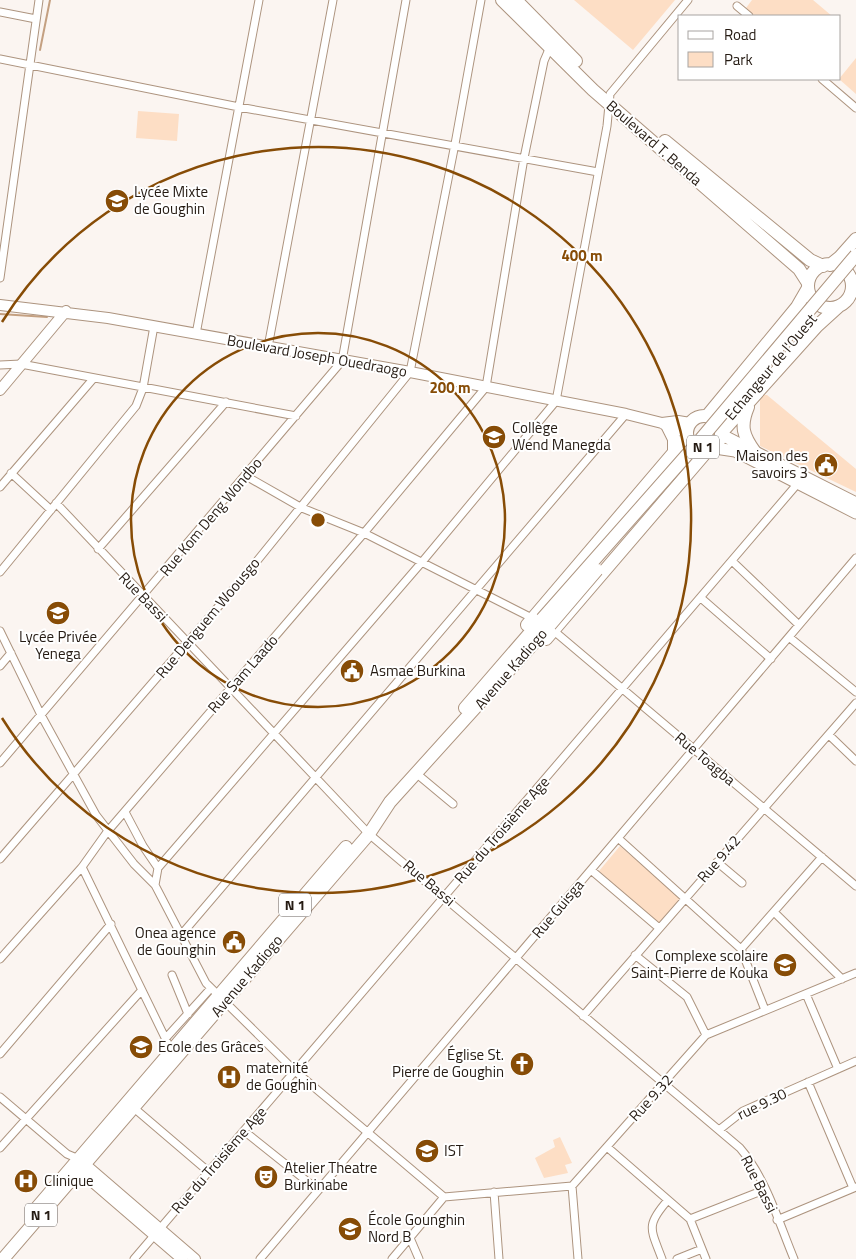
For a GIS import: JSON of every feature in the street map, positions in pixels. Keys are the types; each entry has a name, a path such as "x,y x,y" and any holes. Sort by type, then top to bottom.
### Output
{"highway":[{"name":"Boulevard T. Benda","path":"502,0 550,47 799,269 808,286"},
{"name":"Boulevard T. Benda","path":"516,0 609,99 803,254 826,265"},
{"name":"N 1","path":"707,416 797,307 812,274 840,257 856,239"},
{"name":"N 1","path":"544,623 674,452 856,255"},
{"name":"N 1","path":"523,648 524,629 544,623 711,449 750,400 817,326 847,300 854,286 847,272 839,266 826,265"},
{"name":"Echangeur de l'Ouest","path":"544,623 856,268"},
{"path":"808,286 811,298 819,305 829,308 839,306"},
{"path":"750,400 742,420 742,427 743,434 755,452"},
{"name":"N 1","path":"544,623 691,433 698,417 707,416 718,422 722,434"},
{"path":"665,425 674,439 674,452"},
{"name":"N 1","path":"691,433 693,446 698,449 711,449"},
{"name":"Avenue Kadiogo","path":"366,831 417,774 544,623"},
{"name":"Avenue Kadiogo","path":"3,1259 77,1163 171,1049 366,831 523,648"},
{"name":"Avenue Kadiogo","path":"0,1250 77,1163 134,1108 171,1049"}],"main road":[{"path":"722,434 856,513"},
{"path":"711,449 735,452 856,503"}],"street":[{"path":"0,278 39,0"},
{"path":"196,334 259,0"},
{"path":"268,347 333,0"},
{"path":"342,361 406,0"},
{"path":"410,372 481,0"},
{"path":"155,885 158,868 276,734 556,401 598,172 609,99 688,0"},
{"path":"737,6 748,15"},
{"path":"0,12 36,19"},
{"path":"486,387 524,158 544,60 550,47"},
{"path":"0,59 239,107 455,144 598,172"},
{"path":"823,80 856,108"},
{"name":"Boulevard Joseph Ouedraogo","path":"0,305 66,312 154,326 410,372 626,414 665,425 678,421 691,433"},
{"path":"0,390 66,312"},
{"path":"0,572 131,414 143,388 154,326"},
{"name":"Rue Kom Deng Wondbo","path":"0,763 342,361"},
{"path":"0,365 22,364 296,416"},
{"name":"Rue Denguem Woousgo","path":"0,859 188,643 302,508 410,372"},
{"path":"0,487 93,379"},
{"name":"Rue Sam Laado","path":"0,959 82,867 107,832 364,533 486,387"},
{"path":"98,549 226,402"},
{"path":"181,935 626,414"},
{"path":"11,474 51,510"},
{"name":"Rue Toagba","path":"246,476 302,508 364,533 544,623 856,885"},
{"name":"Rue du Troisième Age","path":"134,1259 801,480"},
{"name":"Rue Bassi","path":"56,504 143,597 232,687 366,831 445,896 515,959 719,1130 749,1158 794,1259"},
{"name":"Rue Guisga","path":"260,1259 856,558"},
{"path":"732,561 799,626"},
{"path":"701,598 771,658"},
{"path":"0,631 41,715 107,832 155,885 200,974 218,996 296,1071 444,1196 572,1186 578,1259"},
{"path":"789,637 856,692"},
{"path":"0,666 10,653"},
{"name":"Rue 9.42","path":"583,1016 856,703"},
{"path":"829,735 856,761"},
{"path":"417,774 452,804"},
{"path":"125,812 142,846 158,868"},
{"path":"618,838 741,949 765,1010"},
{"path":"741,949 822,857"},
{"path":"717,862 742,883"},
{"path":"82,867 111,924 140,991 171,1049"},
{"path":"591,870 659,928"},
{"path":"774,912 842,978"},
{"path":"0,1054 111,924"},
{"path":"635,955 686,996 706,1035"},
{"name":"Rue 9.32","path":"572,1186 706,1035 856,973"},
{"path":"172,975 188,1014"},
{"path":"0,1148 140,991"},
{"path":"806,994 838,1069"},
{"path":"171,1049 188,1014 218,996"},
{"path":"777,1220 854,1187 808,1082 856,1061"},
{"name":"rue 9.30","path":"719,1130 743,1111 808,1082"},
{"path":"0,1097 157,1232 195,1259"},
{"path":"134,1108 209,1172"},
{"path":"244,1131 318,1190"},
{"path":"607,1147 690,1219 706,1259"},
{"path":"690,1219 764,1190"},
{"path":"494,1192 499,1259"},
{"path":"392,1259 444,1196"},
{"path":"662,1259 652,1232 652,1223 654,1215 668,1200"},
{"path":"157,1232 182,1259"},
{"path":"410,1238 419,1259"},
{"path":"677,1259 702,1249"}],"green space":[{"path":"574,0 675,0 633,50"},
{"path":"752,0 813,0 831,15 754,15 746,8"},
{"path":"856,58 856,94 840,80"},
{"path":"138,111 179,114 177,141 136,138"},
{"path":"763,395 767,395 856,469 856,492 760,446 760,399"},
{"path":"620,846 680,898 659,923 599,871"},
{"path":"560,1137 572,1163 565,1165 568,1173 544,1178 535,1158 555,1147 553,1140"}],"waterway":[{"path":"40,50 50,0"},
{"path":"0,314 47,317"}],"place":[{"name":"Lycée Mixte de Goughin","path":"117,201"},
{"name":"Collège Wend Manegda","path":"494,437"},
{"name":"Maison des savoirs 3","path":"826,465"},
{"name":"Lycée Privée Yenega","path":"58,613"},
{"name":"Asmae Burkina","path":"352,671"},
{"name":"Onea agence de Gounghin","path":"234,942"},
{"name":"Complexe scolaire Saint-Pierre de Kouka","path":"785,965"},
{"name":"Ecole des Grâces","path":"141,1047"},
{"name":"Église St. Pierre de Goughin","path":"522,1064"},
{"name":"maternité de Goughin","path":"229,1077"},
{"name":"IST","path":"427,1151"},
{"name":"Atelier Theatre Burkinabe","path":"266,1177"},
{"name":"Clinique","path":"26,1181"},
{"name":"École Gounghin Nord B","path":"350,1229"}]}
